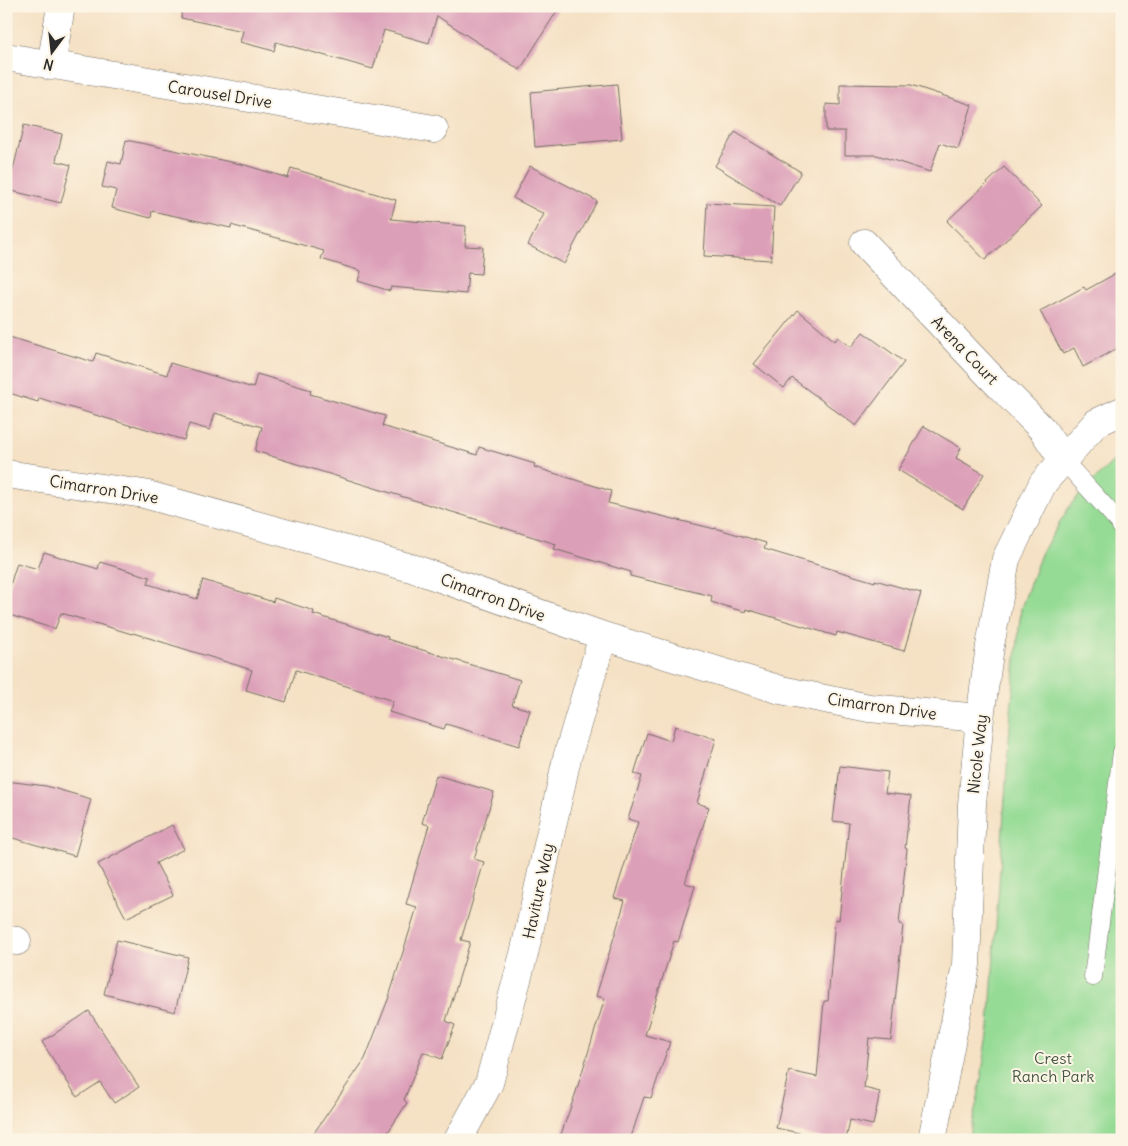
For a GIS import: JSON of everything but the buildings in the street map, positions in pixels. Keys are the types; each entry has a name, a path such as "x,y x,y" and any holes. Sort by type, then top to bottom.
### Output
{"street":[{"path":"51,66 61,6"},
{"name":"Carousel Drive","path":"6,57 434,130"},
{"name":"Arena Court","path":"864,243 1043,430 1063,460"},
{"name":"Nicole Way","path":"932,1140 966,965 972,804 980,718 990,646 1006,559 1043,483 1096,423 1122,411"},
{"name":"Cimarron Drive","path":"6,474 144,494 415,569 603,636 781,690 870,708 980,718"},
{"name":"Haviture Way","path":"458,1140 489,1083 524,954 567,758 603,636"}],"lane":[{"path":"1063,460 1119,522 1122,528"},
{"path":"1092,977 1122,752"}],"green space":[{"name":"Crest Ranch Park","path":"1122,455 1122,1140 968,1140 978,1097 989,1028 1011,711 1021,608 1041,554 1071,504 1112,462"}]}
